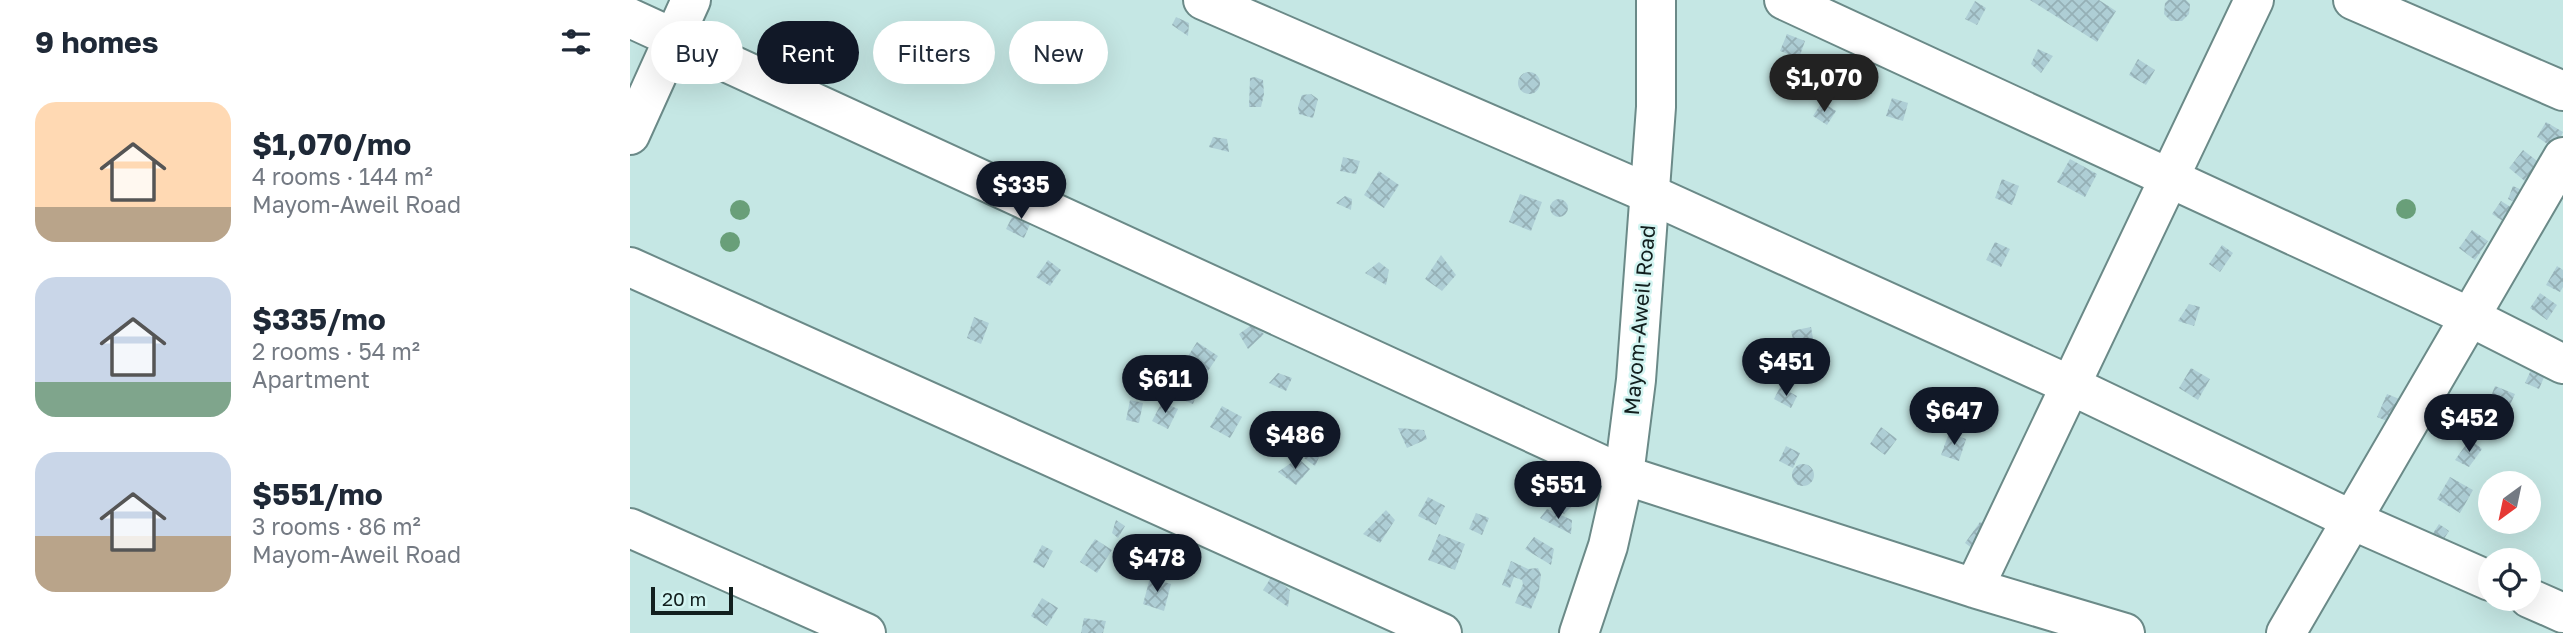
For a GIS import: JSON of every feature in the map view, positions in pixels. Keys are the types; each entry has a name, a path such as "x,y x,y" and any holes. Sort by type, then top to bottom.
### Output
{"street":[{"path":"682,21 691,0"},
{"path":"1203,0 1650,194 2070,385 2352,520 2478,576"},
{"name":"Mayom-Aweil Road","path":"1579,633 1608,546 1624,475 1636,380 1656,107 1656,0"},
{"path":"1784,0 2470,317 2563,364"},
{"path":"1974,588 2254,0"},
{"path":"2353,0 2563,91"},
{"path":"630,18 651,28"},
{"path":"743,70 1624,475 1974,588 2125,633"},
{"path":"630,135 653,84"},
{"path":"2286,633 2563,157"},
{"path":"630,267 1442,633"},
{"path":"630,528 866,633"},
{"path":"2541,603 2563,613"}],"building":[{"path":"2030,0 2099,0 2116,11 2097,42"},
{"path":"2168,0 2186,0 2190,4 2189,14 2182,21 2171,21 2164,14"},
{"path":"1975,1 1986,8 1977,25 1965,19"},
{"path":"1176,17 1189,23 1188,36 1172,25"},
{"path":"1787,34 1805,41 1799,58 1780,51"},
{"path":"2038,49 2053,56 2041,73 2031,64"},
{"path":"2138,59 2155,70 2146,85 2129,75"},
{"path":"1529,72 1537,75 1540,83 1537,91 1529,94 1521,91 1518,83 1521,75"},
{"path":"1250,78 1263,80 1264,94 1261,107 1249,107"},
{"path":"1311,94 1318,99 1313,118 1299,114 1298,107 1302,95"},
{"path":"1892,98 1908,103 1903,121 1886,116"},
{"path":"1822,102 1836,111 1827,125 1813,116"},
{"path":"2546,122 2563,132 2555,149 2537,137"},
{"path":"1213,137 1227,139 1229,152 1209,147"},
{"path":"2523,150 2541,164 2526,182 2509,168"},
{"path":"1343,157 1360,161 1356,174 1340,171"},
{"path":"2070,159 2097,174 2085,197 2057,182"},
{"path":"1379,171 1399,185 1384,208 1364,195"},
{"path":"2002,179 2019,186 2012,205 1995,198"},
{"path":"2513,186 2533,195 2527,208 2508,199"},
{"path":"1520,194 1542,202 1531,231 1509,222"},
{"path":"1345,196 1352,199 1351,210 1336,203"},
{"path":"1559,199 1565,202 1568,208 1565,214 1559,217 1553,214 1550,208 1553,202"},
{"path":"2501,201 2517,211 2509,225 2492,214"},
{"path":"1018,205 1035,213 1024,238 1006,229"},
{"path":"2472,230 2488,241 2475,260 2459,248"},
{"path":"1995,242 2010,249 2001,267 1986,260"},
{"path":"2222,245 2233,253 2220,272 2209,264"},
{"path":"1441,255 1456,275 1442,291 1425,279"},
{"path":"1048,260 1061,270 1050,286 1036,277"},
{"path":"1379,262 1389,270 1386,285 1365,273"},
{"path":"2557,266 2563,270 2563,287 2560,292 2546,285"},
{"path":"2540,293 2557,305 2547,320 2530,308"},
{"path":"2189,304 2200,307 2194,326 2178,321"},
{"path":"974,317 989,323 981,344 967,338"},
{"path":"1253,324 1264,334 1248,349 1239,334"},
{"path":"1811,327 1814,344 1795,348 1791,331"},
{"path":"1197,342 1218,356 1204,377 1183,364"},
{"path":"2191,368 2210,379 2198,400 2179,388"},
{"path":"2531,370 2545,375 2539,389 2525,383"},
{"path":"1278,373 1292,378 1286,391 1269,383"},
{"path":"1182,382 1199,388 1193,404 1176,397"},
{"path":"2495,386 2515,394 2506,414 2487,407"},
{"path":"1780,387 1797,396 1791,408 1774,399"},
{"path":"2387,394 2407,402 2397,425 2377,417"},
{"path":"1130,400 1143,403 1139,423 1126,420"},
{"path":"1162,402 1178,409 1168,429 1152,421"},
{"path":"1222,406 1242,417 1230,438 1210,427"},
{"path":"2487,415 2505,420 2493,437 2475,425"},
{"path":"1267,422 1285,430 1275,453 1257,445"},
{"path":"1881,427 1897,439 1885,455 1870,444"},
{"path":"1398,428 1424,430 1427,439 1407,448"},
{"path":"1949,433 1966,439 1959,461 1941,455"},
{"path":"2470,439 2482,449 2469,467 2455,460"},
{"path":"1786,446 1800,453 1793,468 1779,461"},
{"path":"1309,451 1320,455 1315,466 1304,458"},
{"path":"1298,458 1310,469 1296,485 1278,472"},
{"path":"1803,464 1811,467 1814,475 1811,483 1803,486 1795,483 1792,475 1795,467"},
{"path":"1555,472 1583,485 1580,500 1544,486"},
{"path":"2450,477 2473,490 2460,513 2437,499"},
{"path":"1552,494 1572,506 1564,514 1547,501"},
{"path":"1428,497 1445,506 1436,525 1418,516"},
{"path":"1547,509 1572,520 1571,534 1540,518"},
{"path":"1386,510 1395,520 1380,543 1363,534"},
{"path":"1476,513 1489,518 1482,535 1469,529"},
{"path":"1116,520 1125,526 1118,538 1112,533"},
{"path":"1980,522 1998,528 1979,553 1965,543"},
{"path":"2439,524 2449,531 2438,548 2428,541"},
{"path":"1439,534 1465,544 1455,570 1428,560"},
{"path":"1534,537 1554,549 1551,565 1525,549"},
{"path":"1095,539 1112,550 1097,573 1080,562"},
{"path":"1042,545 1053,551 1044,568 1033,562"},
{"path":"1511,561 1528,569 1538,568 1541,575 1539,590 1531,609 1515,603 1523,584 1522,580 1514,577 1510,588 1502,585"},
{"path":"1272,576 1290,590 1288,607 1263,590"},
{"path":"1150,578 1171,584 1164,611 1143,604"},
{"path":"1042,598 1058,608 1047,626 1031,616"},
{"path":"1084,618 1106,621 1103,633 1081,633"}]}
